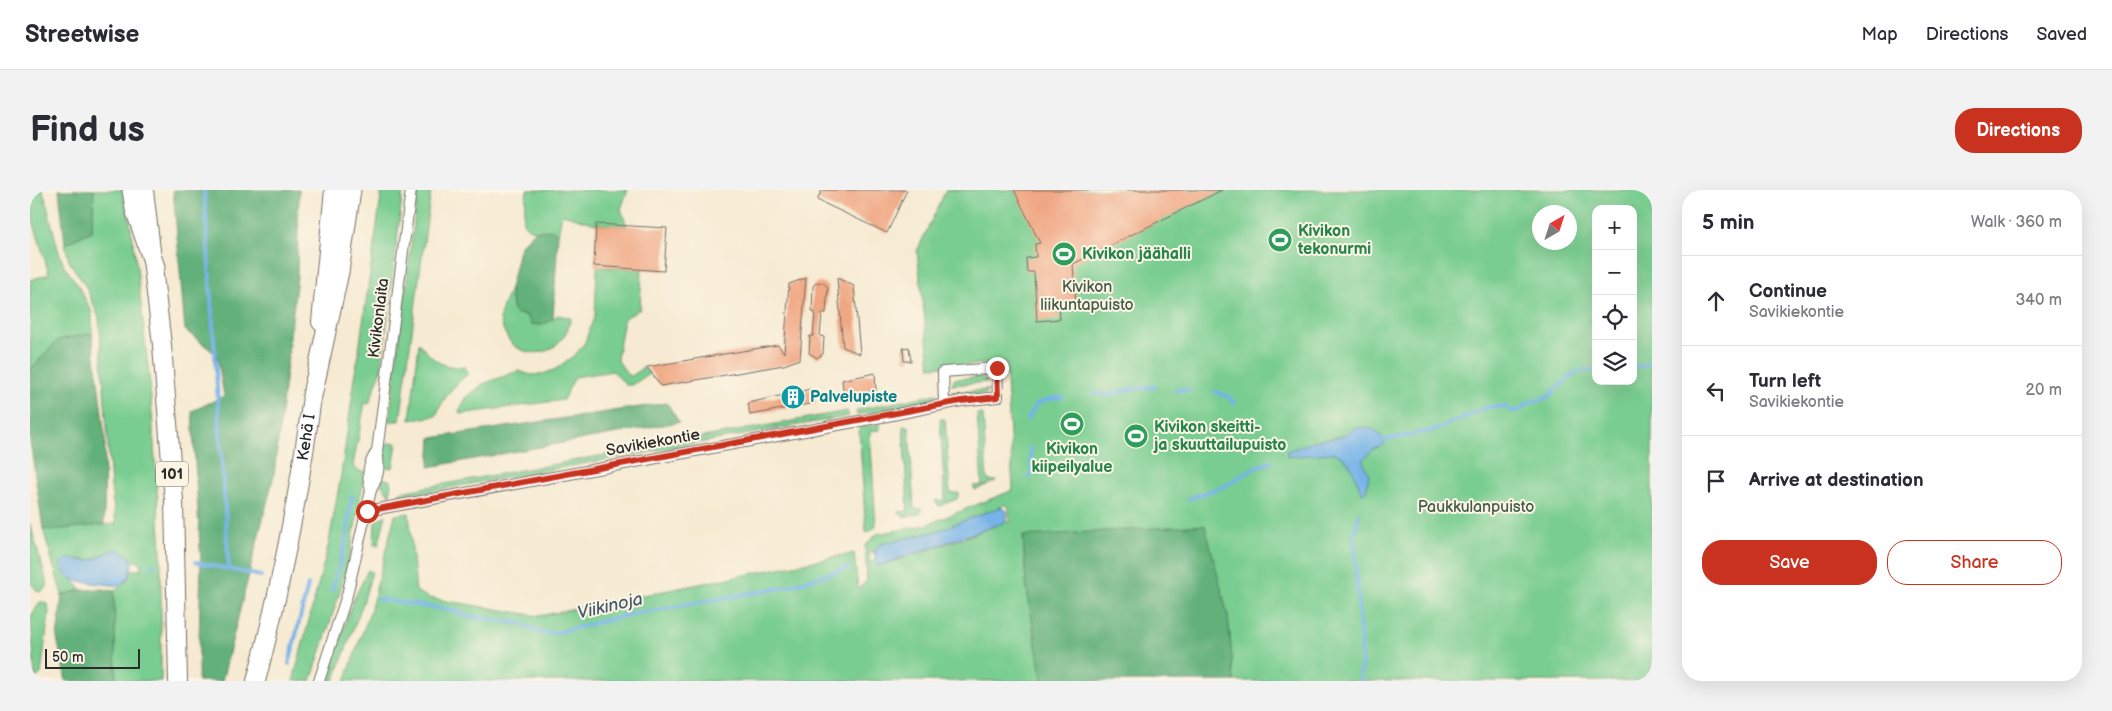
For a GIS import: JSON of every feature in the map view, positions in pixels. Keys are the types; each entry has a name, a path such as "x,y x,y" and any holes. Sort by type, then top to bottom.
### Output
{"highway":[{"path":"132,190 135,209 155,267"},
{"name":"101","path":"144,190 155,267 174,501 178,681"},
{"name":"Kehä I","path":"256,681 285,555 312,396 326,281 334,190"},
{"path":"312,396 339,272 351,190"}],"street":[{"name":"Kivikonlaita","path":"319,681 347,595 371,490 377,479 380,463 377,451 411,190"},
{"name":"Savikiekontie","path":"367,511 944,404 998,397 997,368 942,372 944,404"}],"green space":[{"path":"43,190 64,266 78,285 92,312 92,333 58,340 30,370 30,280 49,274 30,210 30,191"},
{"path":"59,190 93,190 94,192 92,231 65,244"},
{"path":"93,190 125,190 137,268 150,384 161,550 161,681 116,681 114,591 127,579 130,570 141,570 140,562 133,561 128,554 116,550 91,560 76,559 63,568 81,590 62,595 43,529 116,524 111,487 99,318 86,287 69,261 65,244 92,231"},
{"path":"173,190 299,190 297,277 274,475 222,681 198,681 201,563 192,411 224,396 217,355 185,330"},
{"path":"382,190 403,190 381,371 369,404 365,403 353,465 358,471 365,472 351,549 339,595 311,681 293,681 328,547 341,475"},
{"path":"418,190 431,190 400,421 389,421"},
{"path":"527,190 628,190 621,209 627,226 596,224 562,214 558,235 553,230 532,230 523,222"},
{"path":"946,190 1652,190 1652,681 1234,681 1228,616 1023,536 1026,583 1042,681 345,681 370,612 395,515 409,513 416,591 429,598 539,616 854,553 858,589 867,581 865,545 877,534 926,525 1013,490 1006,363 930,367 917,251","holes":["1005,504 1009,508 1009,523 1006,521 964,538 878,566 875,561 870,563 869,552 875,554 875,549 881,544 934,532 1002,507"]},
{"path":"553,230 558,235 553,319 543,325 531,324 526,315 515,314 512,308 510,288 520,246 535,231"},
{"path":"597,267 642,269 640,309 624,319 617,359 627,374 632,376 643,367 649,374 632,385 626,385 613,371 575,377 563,400 460,414 459,411 466,398 483,384 518,371 531,375 543,374 556,369 577,353 585,342 595,315"},
{"path":"510,288 512,308 543,325 558,315 571,318 564,337 552,348 537,353 529,352 521,350 509,340 500,318"},
{"path":"92,333 105,437 104,525 53,530 43,529 30,440 30,370 58,340"},
{"path":"419,343 438,362 449,366 464,367 468,374 449,393 436,416 410,420"},
{"path":"980,377 988,382 951,385 954,379"},
{"path":"988,390 986,394 956,398 951,392"},
{"path":"937,394 930,402 856,415 857,410"},
{"path":"667,403 679,422 429,467 431,438"},
{"path":"847,411 849,416 398,497 400,492"},
{"path":"977,414 983,414 987,480 996,481 975,490 973,486 982,485"},
{"path":"940,419 945,419 950,493 959,493 957,499 939,506 935,501 945,500"},
{"path":"880,424 880,430 870,431 876,526 871,531 866,532 859,428"},
{"path":"903,426 909,426 914,509 922,509 920,514 903,517 898,512 908,511"},
{"path":"388,443 397,443 393,468 382,467 385,446"},
{"path":"381,477 391,481 390,495 382,486"},
{"path":"386,515 378,546 374,545 375,522"},
{"path":"30,524 48,586 43,591 38,592 30,582"},
{"path":"1205,525 1228,616 1234,681 1042,681 1026,583 1023,536"},
{"path":"368,570 372,572 363,603 334,681 327,681 352,603"},
{"path":"104,589 114,591 116,681 66,681 57,638 62,595 81,590"},
{"path":"40,602 48,605 49,613 41,674 35,678 31,616"}],"water":[{"path":"1363,427 1375,430 1384,440 1384,445 1374,449 1364,459 1369,475 1366,491 1362,493 1352,469 1340,455 1333,453 1287,457 1287,451 1315,441 1343,436 1353,429"},
{"path":"1000,507 1007,511 1006,521 1003,523 878,566 875,561 875,549 881,544 934,532"},
{"path":"113,550 121,550 133,561 129,577 121,586 76,581 67,576 60,566 66,559 88,561"}],"building":[{"path":"822,190 907,190 887,233 817,200"},
{"name":"Kivikon jäähalli","path":"1014,190 1222,190 1073,264 1076,306 1059,307 1060,319 1037,321 1034,272 1027,272 1026,258 1036,257 1035,244 1040,243"},
{"path":"596,224 667,228 664,271 594,266"},
{"path":"806,278 800,359 784,365 661,386 647,367 778,345 784,353 789,284"},
{"path":"837,278 854,286 860,354 843,347"},
{"path":"822,282 828,287 826,313 822,313 820,336 824,337 823,354 817,358 809,353 815,312 812,312 813,286 816,283"},
{"path":"909,347 911,361 904,361 903,348"},
{"path":"875,373 876,391 844,397 842,380"},
{"name":"Palvelupiste","path":"811,389 815,403 750,415 748,403"}],"waterway":[{"path":"204,190 229,569"},
{"path":"1637,366 1652,363"},
{"path":"1379,441 1435,430 1488,407 1505,407 1519,411 1528,403 1546,398 1576,372 1592,370"},
{"path":"1095,393 1106,395 1131,389 1155,387"},
{"path":"1175,390 1190,390"},
{"path":"1215,392 1227,396 1235,403"},
{"path":"1028,419 1035,405 1046,400 1062,397"},
{"path":"1029,477 1032,470 1030,448"},
{"path":"1188,499 1225,486 1256,467 1272,462"},
{"path":"332,590 345,545 352,496"},
{"path":"1359,514 1354,536 1362,661 1360,681"},
{"name":"Viikinoja","path":"196,562 261,576"},
{"name":"Viikinoja","path":"378,599 451,610 468,616 522,624 541,633 555,633 632,614 786,587 848,568"},
{"path":"289,664 308,585"}],"place":[{"name":"Kivikon tekonurmi","path":"1280,240"},
{"name":"Kivikon jäähalli","path":"1064,254"},
{"name":"Palvelupiste","path":"793,397"},
{"name":"Kivikon kiipeilyalue","path":"1072,424"},
{"name":"Kivikon skeitti- ja skuuttailupuisto","path":"1136,436"}],"route":[{"path":"367,511 961,401 998,397 997,368"}],"park label":[{"name":"Kivikon liikuntapuisto","path":"1087,296"},
{"name":"Paukkulanpuisto","path":"1476,507"}]}
